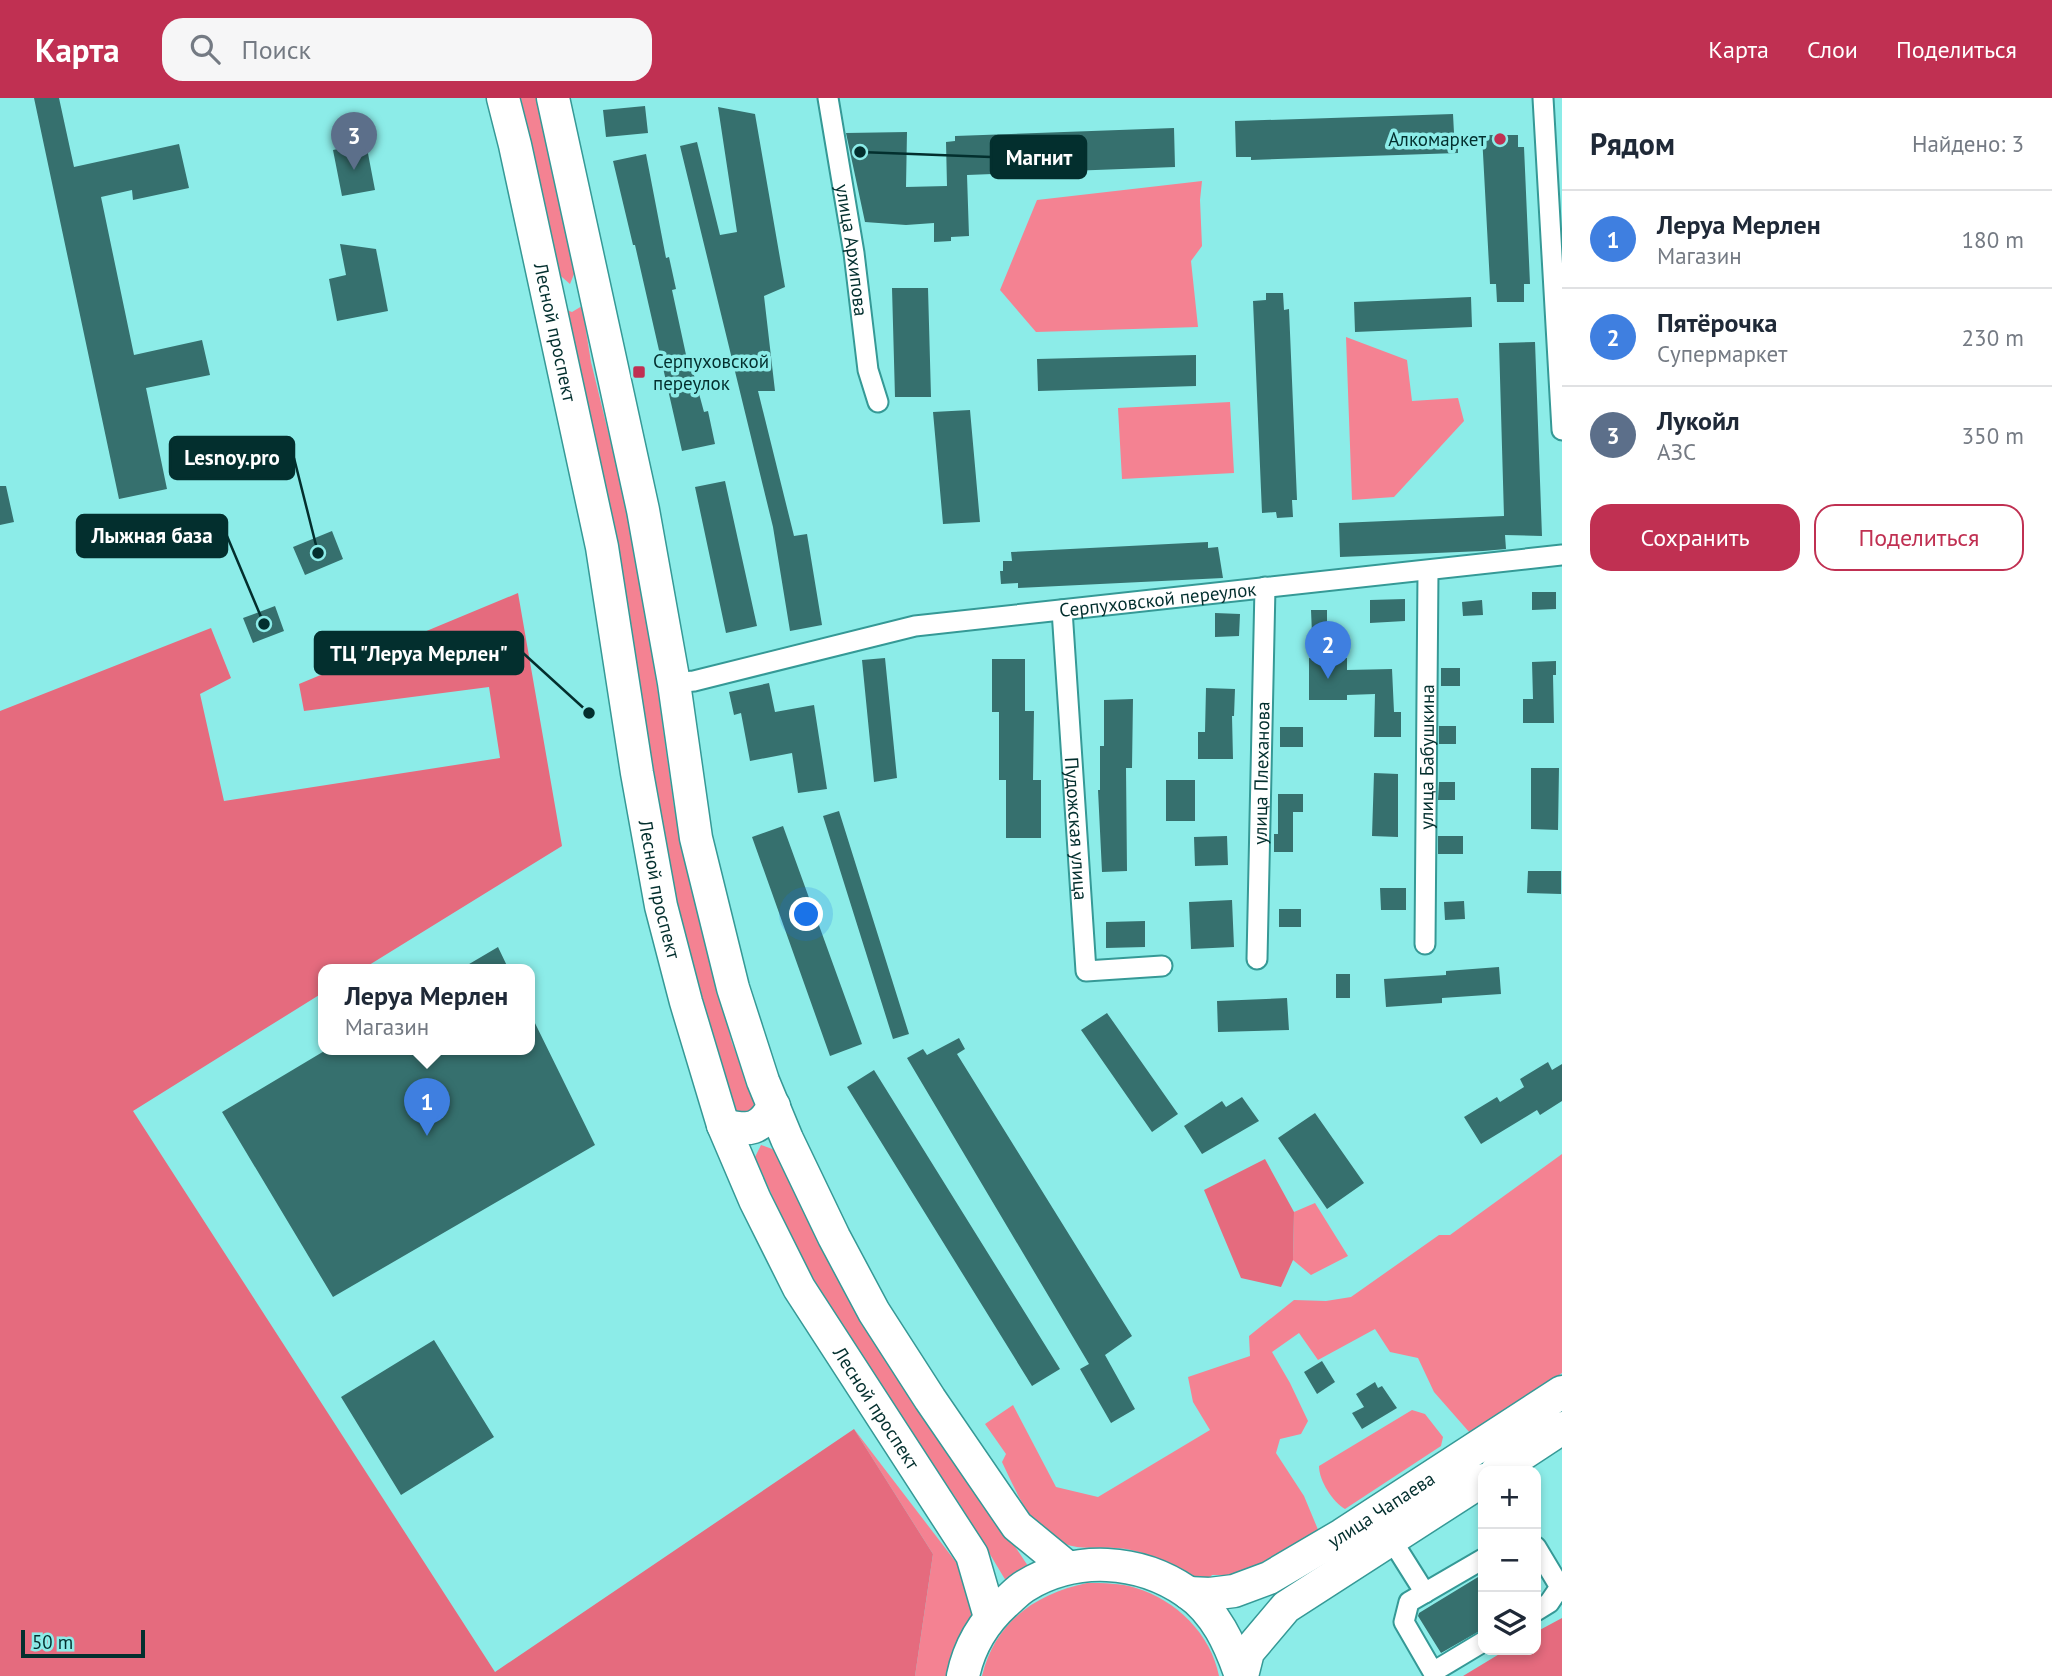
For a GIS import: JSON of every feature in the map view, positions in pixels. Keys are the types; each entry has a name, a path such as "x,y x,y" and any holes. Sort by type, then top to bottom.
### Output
{"main road":[{"name":"Лесной проспект","path":"503,98 603,547 636,773 661,906 723,1125 755,1200 799,1288 972,1555 990,1617"},
{"path":"553,98 643,510 674,683 696,838 709,898 733,988 774,1106 834,1237 874,1312 1017,1526 1067,1567"},
{"path":"546,294 554,300 568,301 580,295 592,281"},
{"path":"723,1125 738,1129 753,1128 765,1121 774,1106"},
{"path":"739,1164 745,1149 756,1140 771,1137 787,1139"},
{"name":"улица Чапаева","path":"1188,1593 1234,1591 1269,1578 1342,1535 1562,1392"},
{"path":"1505,1466 1562,1429"},
{"name":"улица Чапаева","path":"1241,1676 1248,1652 1286,1607 1478,1483"},
{"path":"963,1676 975,1640 990,1617 1024,1586 1067,1567 1110,1563 1151,1572 1188,1593 1213,1616 1231,1645 1241,1676"}],"street":[{"name":"улица Архипова","path":"828,98 854,253 868,370 878,402"},
{"path":"1544,98 1562,430"},
{"name":"Серпуховской переулок","path":"674,683 719,675 915,626 1562,555"},
{"name":"улица Бабушкина","path":"1425,944 1428,571"},
{"name":"улица Плеханова","path":"1257,959 1265,587"},
{"name":"Пудожская улица","path":"1062,610 1086,971 1162,966"},
{"path":"1391,1539 1425,1593"},
{"path":"1541,1555 1560,1587 1549,1603 1541,1608"},
{"path":"1478,1562 1409,1602 1404,1622 1433,1672 1478,1645"}],"shaded area":[{"path":"521,98 540,98 576,269 570,284 555,271"},
{"path":"1202,181 1202,246 1191,261 1198,327 1036,332 1000,290 1037,200"},
{"path":"582,306 591,362 627,509 646,607 674,807 690,883 732,1043 759,1109 757,1116 737,1115 713,1046 670,879 612,514 561,308 572,312"},
{"path":"1346,337 1407,360 1412,401 1458,398 1464,421 1394,497 1352,500"},
{"path":"1230,402 1234,473 1122,479 1118,408"},
{"path":"518,593 562,846 371,964 318,964 318,996 133,1111 495,1672 854,1429 933,1554 915,1676 0,1676 0,711 211,628 231,678 200,694 224,801 500,758 489,687 304,711 299,684"},
{"path":"761,1145 775,1150 828,1257 887,1359 941,1444 1028,1566 1006,1581 961,1506 833,1314 791,1238 755,1157"},
{"path":"1562,1154 1562,1373 1470,1433 1434,1392 1418,1358 1390,1352 1375,1329 1318,1360 1299,1333 1272,1352 1308,1421 1301,1434 1280,1439 1276,1453 1304,1496 1319,1532 1262,1566 1237,1575 1212,1575 1205,1583 1170,1564 1131,1550 1077,1547 1062,1543 1050,1536 1030,1515 1002,1462 1006,1454 985,1424 1013,1405 1056,1487 1098,1497 1210,1430 1193,1402 1188,1377 1250,1356 1249,1336 1294,1300 1326,1301 1351,1297 1439,1235 1450,1235"},
{"path":"1265,1159 1294,1212 1293,1260 1281,1287 1241,1278 1204,1190"},
{"path":"1315,1203 1348,1256 1311,1275 1293,1260 1294,1212"},
{"path":"1412,1410 1425,1414 1443,1437 1441,1446 1345,1509 1340,1506 1324,1484 1319,1466"},
{"path":"854,1429 959,1566 972,1603 972,1620 953,1676 915,1676 933,1554"},
{"path":"1087,1583 1118,1584 1136,1588 1178,1610 1200,1633 1215,1661 1219,1676 982,1676 997,1640 1020,1613 1050,1595"},
{"path":"1562,1618 1562,1676 1463,1676 1498,1655 1541,1655 1541,1629"}],"building":[{"path":"34,98 59,98 74,167 179,144 189,188 133,200 132,190 101,197 134,355 202,340 210,375 146,388 167,489 119,499"},
{"path":"645,106 648,133 606,137 603,110"},
{"path":"718,107 755,114 785,287 764,296 775,391 758,391 794,536 807,534 822,625 790,631 773,527 680,146 697,142 720,235 737,232"},
{"path":"1453,114 1454,133 1458,133 1458,153 1251,160 1251,157 1236,157 1235,121"},
{"path":"1174,128 1175,167 967,175 969,236 934,242 934,223 906,225 865,222 846,133 907,132 906,187 947,186 946,142 955,141 955,136"},
{"path":"1482,135 1518,135 1518,147 1524,147 1530,284 1524,284 1524,302 1497,302 1496,284 1490,284"},
{"path":"366,143 375,190 342,196 333,150"},
{"path":"646,154 666,258 669,257 676,289 672,290 688,364 691,364 704,412 708,411 715,444 682,451 613,161"},
{"path":"340,244 376,249 388,311 337,321 329,279 346,275"},
{"path":"892,288 928,288 931,397 895,397"},
{"path":"1266,293 1283,293 1284,310 1289,309 1297,500 1292,500 1293,517 1277,518 1276,512 1262,513 1253,301 1266,300"},
{"path":"1471,297 1472,327 1355,332 1354,302"},
{"path":"1535,342 1542,536 1505,535 1506,549 1340,557 1339,523 1504,516 1499,343"},
{"path":"1196,355 1196,386 1038,391 1037,359"},
{"path":"970,410 980,522 943,524 933,412"},
{"path":"725,481 757,626 726,633 695,487"},
{"path":"0,486 6,486 14,522 0,525"},
{"path":"332,531 343,559 305,575 293,547"},
{"path":"1208,542 1208,548 1218,547 1223,578 1018,588 1018,583 1001,584 1000,571 1003,571 1003,561 1012,561 1011,552"},
{"path":"1532,592 1556,592 1556,609 1532,610"},
{"path":"1405,599 1405,621 1370,623 1370,600"},
{"path":"1482,600 1483,615 1463,616 1462,602"},
{"path":"275,606 284,631 253,643 243,618"},
{"path":"1311,610 1327,610 1327,633 1312,634"},
{"path":"1215,613 1240,614 1239,636 1215,637"},
{"path":"885,658 897,778 874,782 862,660"},
{"path":"1309,658 1347,658 1347,670 1392,669 1394,712 1401,712 1401,737 1374,737 1375,694 1347,695 1347,700 1309,700"},
{"path":"992,659 1025,659 1025,711 1034,711 1033,780 1041,780 1041,838 1006,838 1006,780 999,780 999,712 992,712"},
{"path":"1556,661 1556,675 1553,675 1554,723 1523,723 1523,699 1533,699 1532,662"},
{"path":"1441,668 1460,668 1460,686 1441,686"},
{"path":"769,683 775,712 814,705 827,789 798,793 792,753 750,761 741,713 734,715 729,692"},
{"path":"1206,688 1235,689 1232,716 1233,759 1198,759 1198,732 1205,732"},
{"path":"1133,699 1132,768 1126,768 1127,871 1102,872 1098,790 1100,746 1104,746 1104,700"},
{"path":"1439,726 1456,726 1456,744 1439,744"},
{"path":"1280,727 1303,727 1303,747 1280,747"},
{"path":"1531,768 1559,768 1558,830 1531,829"},
{"path":"1374,773 1398,774 1398,837 1372,836"},
{"path":"1166,780 1195,780 1195,821 1166,821"},
{"path":"1439,782 1455,782 1455,800 1438,800"},
{"path":"1278,794 1303,794 1303,812 1293,812 1293,852 1274,852 1274,834 1278,834"},
{"path":"839,811 909,1034 893,1039 823,816"},
{"path":"783,826 862,1044 830,1056 752,837"},
{"path":"1227,836 1228,865 1195,866 1194,837"},
{"path":"1438,836 1463,836 1463,854 1438,854"},
{"path":"1528,871 1561,871 1561,894 1527,893"},
{"path":"1380,888 1406,888 1406,910 1381,910"},
{"path":"1232,900 1234,947 1191,949 1189,902"},
{"path":"1464,901 1465,919 1445,920 1444,902"},
{"path":"1279,909 1301,909 1301,927 1279,927"},
{"path":"1145,921 1145,947 1106,948 1106,922"},
{"path":"498,947 506,964 469,964"},
{"path":"1499,967 1501,994 1442,998 1442,1003 1386,1007 1384,979 1446,975 1446,971"},
{"path":"1336,974 1350,974 1350,998 1336,998"},
{"path":"1287,998 1289,1030 1218,1032 1217,1001"},
{"path":"1107,1013 1178,1114 1152,1132 1081,1030"},
{"path":"535,1023 595,1145 333,1297 222,1112 318,1055 535,1055"},
{"path":"959,1038 965,1049 957,1054 1132,1336 1105,1355 1135,1409 1111,1423 1080,1369 1089,1364 907,1058 923,1049 927,1055"},
{"path":"1548,1062 1552,1070 1562,1064 1562,1101 1540,1115 1537,1110 1481,1144 1464,1117 1497,1097 1500,1102 1524,1087 1520,1079"},
{"path":"874,1070 1060,1369 1032,1386 847,1087"},
{"path":"1242,1097 1259,1121 1202,1154 1184,1126 1222,1101 1226,1107"},
{"path":"1315,1113 1364,1183 1327,1209 1278,1138"},
{"path":"434,1340 494,1437 401,1495 341,1397"},
{"path":"1322,1361 1335,1382 1317,1394 1304,1372"},
{"path":"1375,1382 1378,1388 1382,1386 1397,1408 1362,1429 1352,1413 1364,1407 1356,1394"},
{"path":"1478,1577 1478,1632 1441,1653 1418,1616"}],"place":[{"name":"Алкомаркет","path":"1500,139"},
{"name":"Магнит","path":"860,152"},
{"name":"Лукойл","path":"354,170"},
{"name":"Серпуховской переулок","path":"639,372"},
{"name":"Lesnoy.pro","path":"318,553"},
{"name":"Лыжная база","path":"264,624"},
{"name":"Пятёрочка","path":"1328,679"},
{"name":"ТЦ \"Леруа Мерлен\"","path":"589,713"},
{"name":"Леруа Мерлен","path":"427,1136"}]}
